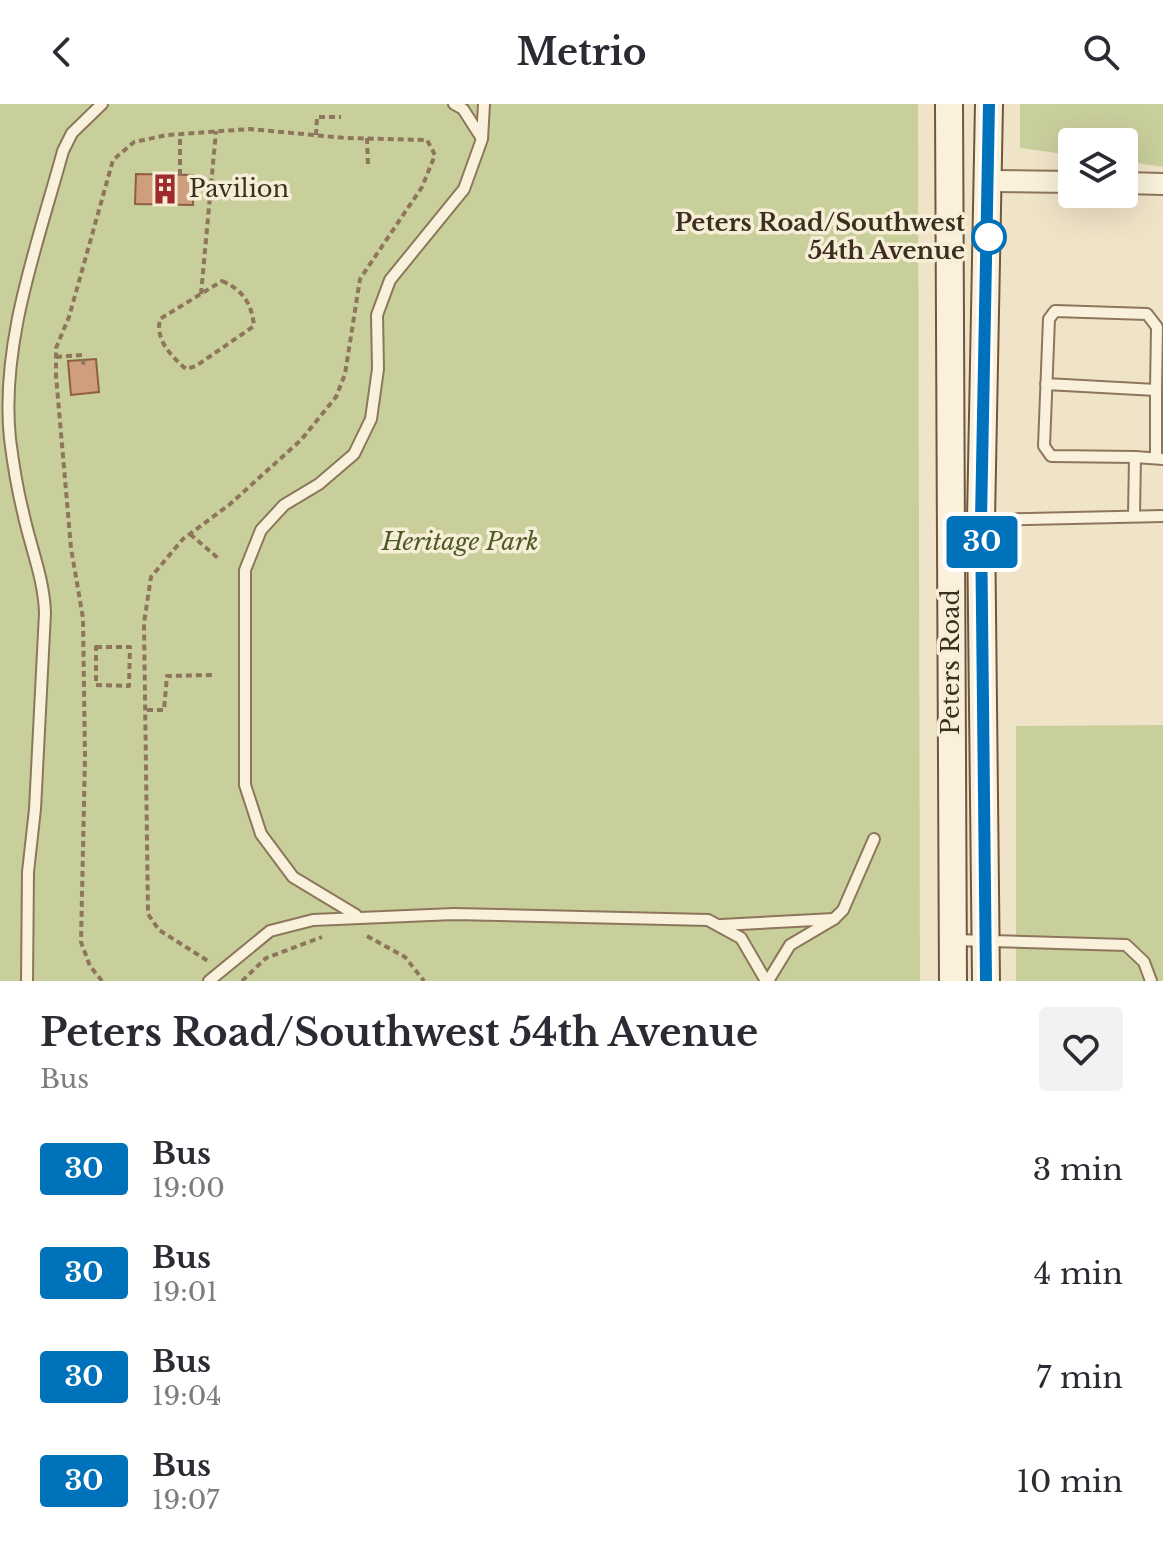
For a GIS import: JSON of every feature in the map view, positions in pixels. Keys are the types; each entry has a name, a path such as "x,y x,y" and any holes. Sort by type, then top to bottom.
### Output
{"main road":[{"name":"Peters Road","path":"949,104 953,981"},
{"name":"Peters Road","path":"986,981 981,520 990,181 989,104"}],"street":[{"path":"990,181 1058,182"},
{"path":"1138,183 1163,184"}],"lane":[{"path":"27,981 28,872 35,809 45,602 22,512 10,437 12,367 24,293 63,151 72,133 102,104"},
{"path":"454,104 463,109 482,139"},
{"path":"356,915 293,877 261,834 245,785 245,570 261,530 284,505 319,484 354,454 371,419 378,369 377,315 390,280 464,189 482,139 484,104"},
{"path":"1055,311 1147,314 1157,327 1159,458 1051,456 1044,446 1046,384 1049,319 1055,311"},
{"path":"1046,384 1156,390"},
{"path":"1134,516 1135,457"},
{"path":"981,520 1163,516"},
{"path":"209,981 270,931 313,920 356,915 708,920 741,938 767,981 790,945 834,919 843,910 874,839"},
{"path":"720,925 834,919"},
{"path":"952,940 1034,945 1126,945 1144,962 1151,981"}],"path":[{"path":"316,135 317,117 341,117"},
{"path":"102,981 90,966 81,942 83,618 71,548 56,357 113,160 134,142 216,131 250,129 427,140 435,155 422,187 360,279 345,374 336,397 301,440 229,505 190,534 151,577 144,623 148,914 159,930 210,962"},
{"path":"201,294 216,131"},
{"path":"180,134 180,175"},
{"path":"367,138 368,165"},
{"path":"222,281 234,286 252,306 254,326 196,366 186,369 170,354 157,330 160,319 201,294 222,281"},
{"path":"56,357 82,355 84,367"},
{"path":"190,534 218,558"},
{"path":"96,647 130,647 129,686 96,685 96,675 96,647"},
{"path":"84,675 96,675"},
{"path":"147,710 164,710 167,676 213,675"},
{"path":"242,981 266,958 294,945 333,934"},
{"path":"359,935 371,936 405,957 424,981"}],"green space":[{"name":"Heritage Park","path":"0,104 918,104 920,981 0,981"},
{"path":"1020,104 1163,104 1163,167 1138,163 1138,128 1058,128 1058,153 1020,148"},
{"path":"1163,725 1163,981 1016,981 1016,726"}],"building":[{"name":"Pavilion","path":"136,174 194,175 193,205 135,204"},
{"path":"96,359 99,392 71,395 68,361"}],"bus line":[{"name":"30","path":"986,981 981,520 990,181 989,104"}],"place":[{"name":"Pavilion","path":"165,189"},
{"name":"Peters Road/Southwest 54th Avenue","path":"989,237"}]}
